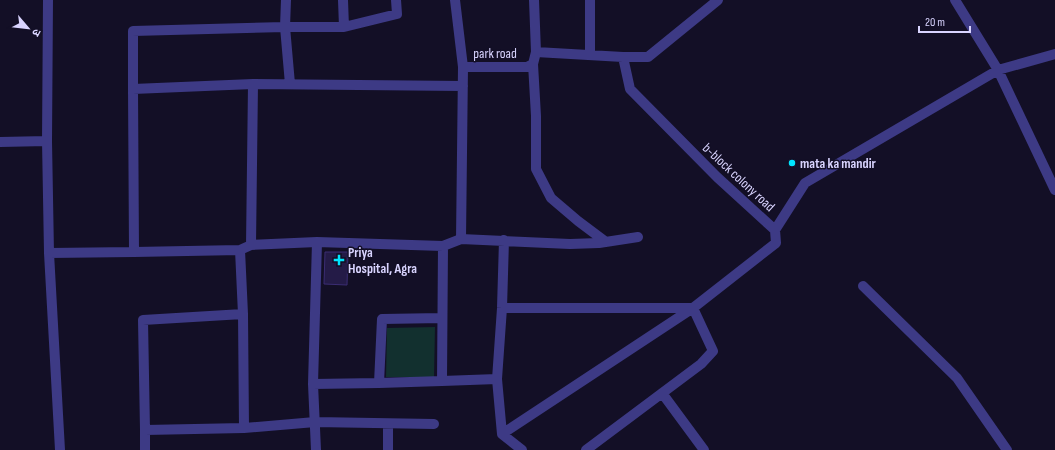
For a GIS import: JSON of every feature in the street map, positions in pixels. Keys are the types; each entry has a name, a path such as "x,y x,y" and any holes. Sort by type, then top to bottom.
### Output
{"street":[{"path":"48,0 47,141 49,253 60,450"},
{"path":"286,0 285,27 290,84"},
{"path":"343,0 344,27"},
{"path":"134,252 133,31 344,27 397,14 396,0"},
{"path":"455,0 463,67 461,239"},
{"name":"park road","path":"463,67 527,67 533,64 536,52 534,0"},
{"path":"590,0 590,55"},
{"path":"536,52 648,57 718,0"},
{"path":"955,0 998,70 1055,190"},
{"name":"b-block colony road","path":"623,57 630,89 718,178 775,230 805,182 998,70 1055,54"},
{"path":"533,64 536,116 536,170 551,198 606,242"},
{"path":"134,89 253,84 463,86"},
{"path":"251,245 253,84"},
{"path":"0,142 47,141"},
{"path":"502,434 693,308 776,243 775,230"},
{"path":"49,253 240,250 251,245 317,242 443,246 461,239 570,244 606,242 638,237"},
{"path":"504,240 502,308 497,379 502,434 522,450"},
{"path":"316,450 313,384 317,242"},
{"path":"442,381 443,246"},
{"path":"240,250 243,314 244,428"},
{"path":"864,286 957,378 1006,450"},
{"path":"502,308 693,308"},
{"path":"586,450 701,364 713,351 693,308"},
{"path":"145,450 143,320 243,314"},
{"path":"379,383 382,319 442,318"},
{"path":"313,384 497,379"},
{"path":"662,393 704,450"},
{"path":"145,430 244,428 315,422 434,424"},
{"path":"388,424 388,450"}],"green space":[{"path":"435,327 434,377 386,377 387,328"}],"building":[{"path":"325,252 348,252 347,285 324,284"}],"place":[{"name":"mata ka mandir","path":"792,163"},
{"name":"Priya Hospital, Agra","path":"339,260"}]}
